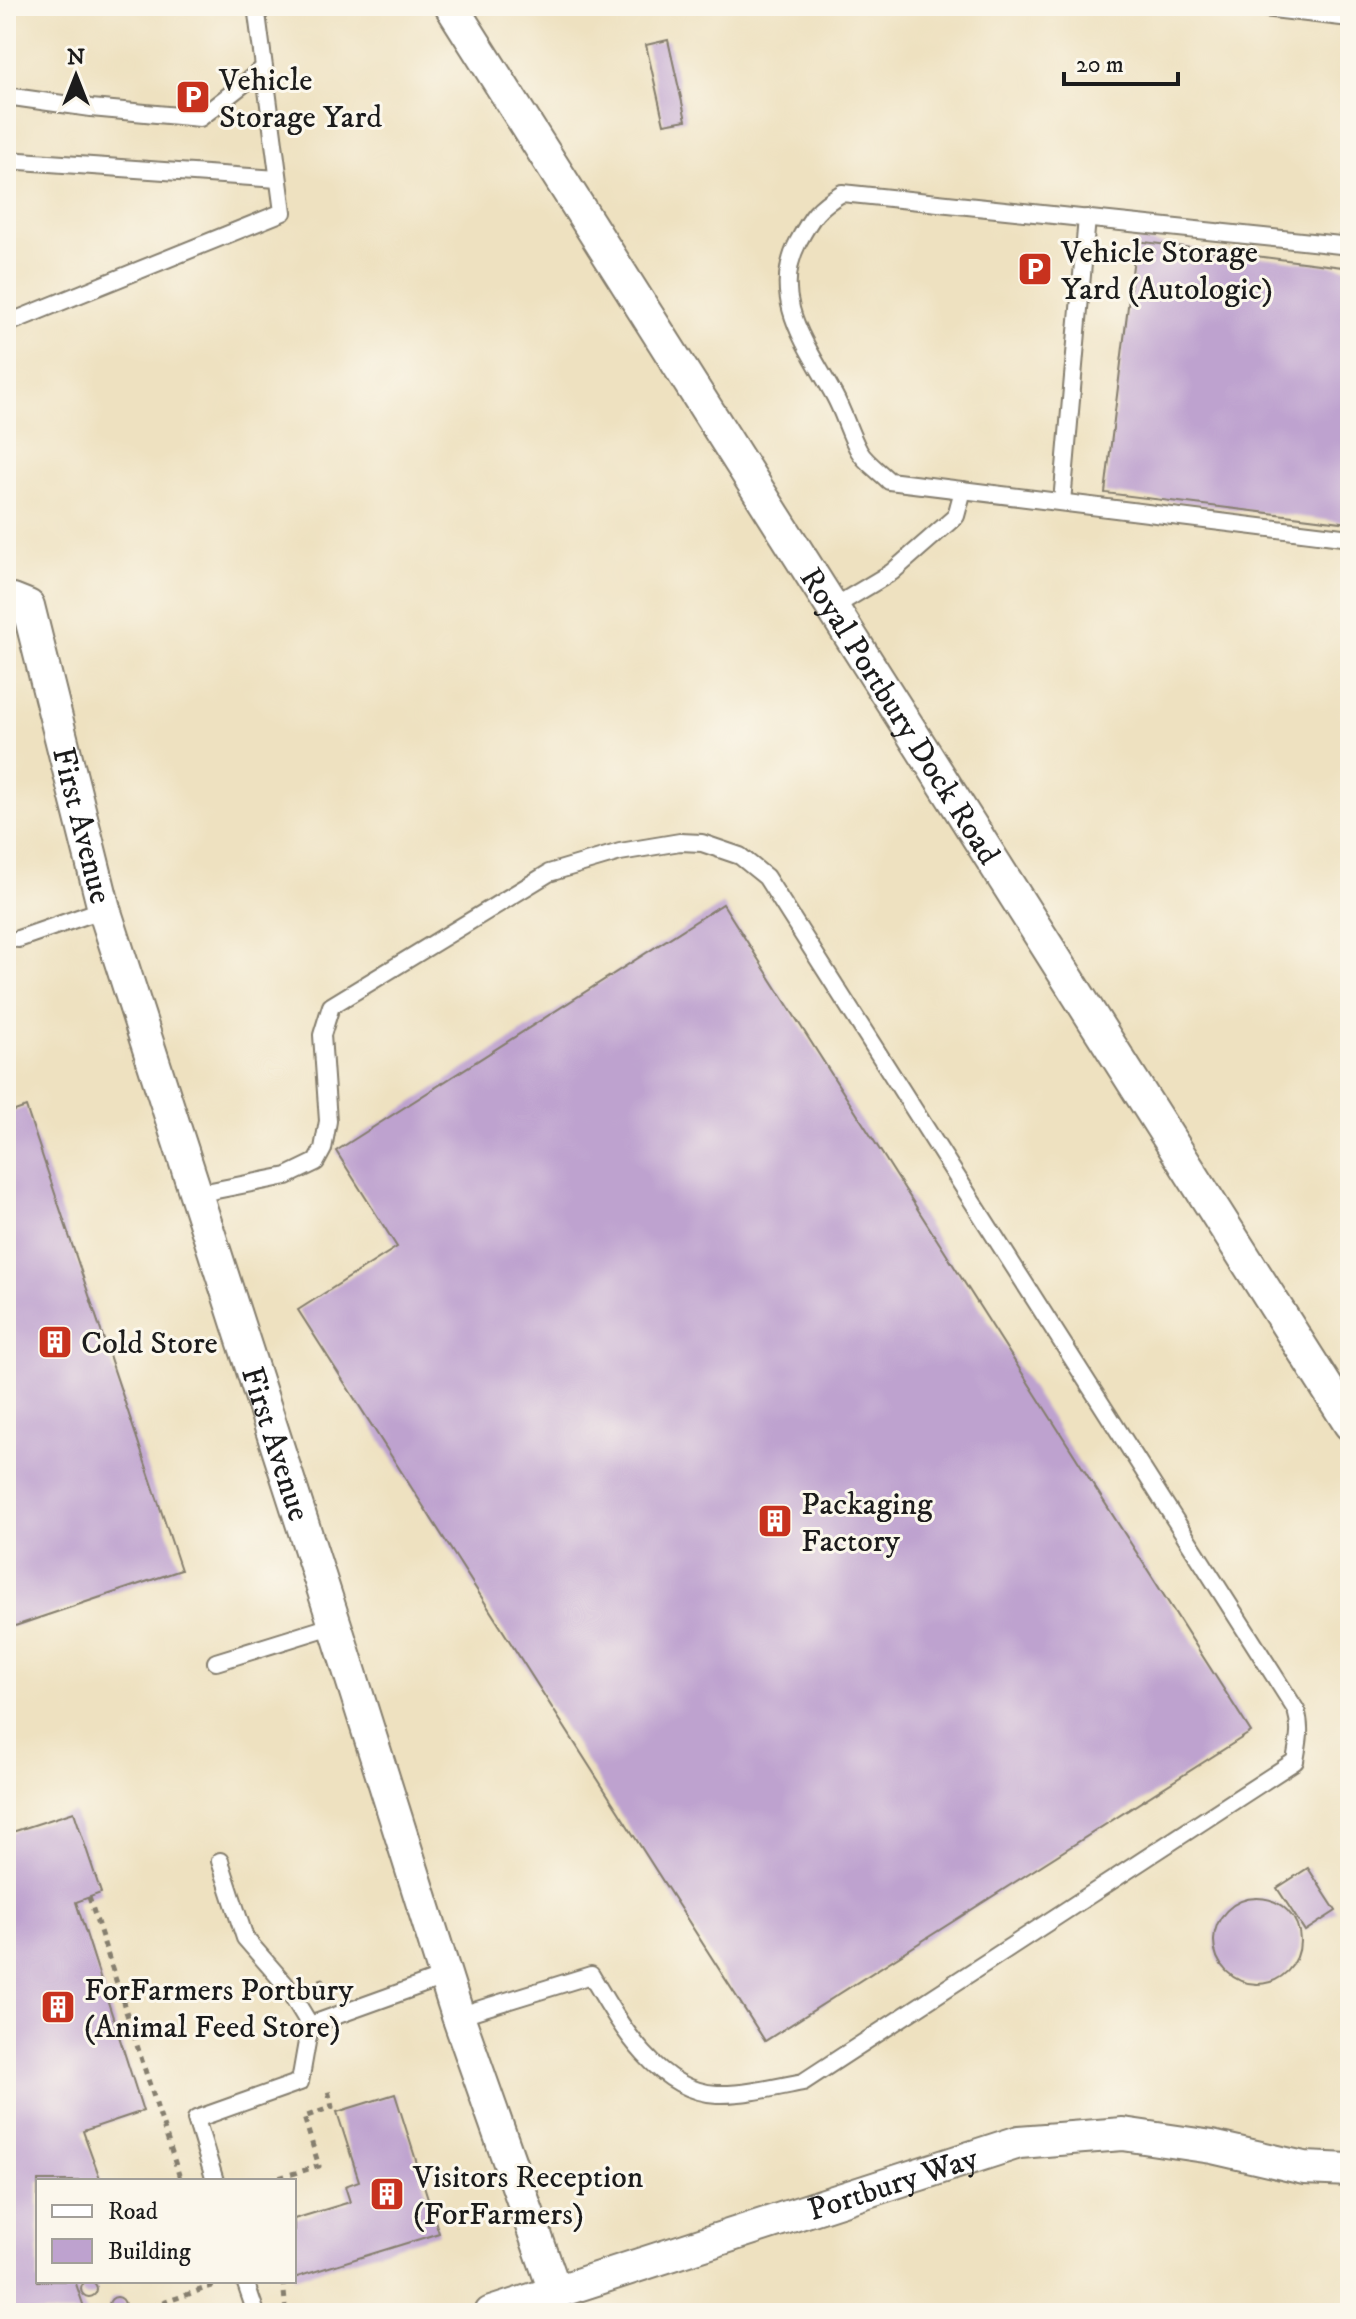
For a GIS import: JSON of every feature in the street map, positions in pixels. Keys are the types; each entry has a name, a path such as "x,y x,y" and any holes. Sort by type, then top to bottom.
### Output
{"street":[{"name":"Royal Portbury Dock Road","path":"451,6 1350,1424"},
{"name":"First Avenue","path":"9,599 28,606 104,909 458,2016 555,2291"},
{"name":"Portbury Way","path":"491,2313 1019,2142 1123,2134 1212,2147 1304,2168 1350,2170"},
{"name":"Portbury Way","path":"1304,2168 1350,2190"}],"lane":[{"path":"6,324 283,212 256,6"},
{"path":"1246,6 1350,18"},
{"path":"6,96 200,118 264,68"},
{"path":"6,160 278,179"},
{"path":"1350,246 842,193 821,206 809,222 794,251 786,280 792,317 846,415 860,453 889,481 1350,538"},
{"path":"1062,502 1087,218"},
{"path":"832,608 892,572 947,525 956,516 963,490"},
{"path":"196,1194 287,1176 316,1162 323,1149 328,1121 322,1035 331,1006 549,873 658,844 702,843 740,856 766,877 1299,1719 1301,1735 1295,1761 803,2082 716,2094 673,2082 625,2031 591,1975 458,2016"},
{"path":"18,939 104,909"},
{"path":"216,1662 335,1625"},
{"path":"214,2179 196,2119 300,2082 310,2025 285,1984 245,1938 220,1861"},
{"path":"310,2025 446,1976"},
{"path":"246,2283 256,2313"}],"path":[{"path":"89,1897 180,2179"},
{"path":"151,2307 214,2283"},
{"path":"283,2283 286,2313"}],"building":[{"path":"668,40 686,120 664,124 646,45"},
{"path":"1136,241 1350,268 1350,523 1105,493"},
{"name":"Packaging Factory","path":"723,904 1251,1732 765,2041 298,1310 397,1247 336,1151"},
{"name":"Cold Store","path":"26,1107 181,1570 6,1629 6,1114"},
{"name":"ForFarmers Portbury (Animal Feed Store)","path":"74,1812 101,1893 76,1902 143,2111 83,2131 100,2179 36,2179 36,2283 76,2283 86,2313 8,2313 6,2306 6,1834"},
{"path":"1308,1868 1336,1911 1305,1931 1277,1888"},
{"path":"1257,1898 1273,1902 1287,1911 1296,1925 1300,1941 1296,1957 1287,1971 1273,1980 1257,1984 1241,1980 1227,1971 1218,1957 1214,1941 1218,1925 1227,1911 1241,1902"},
{"name":"Visitors Reception (ForFarmers)","path":"395,2094 439,2233 296,2277 296,2218 350,2202 345,2186 359,2181 337,2112"},
{"path":"83,2283 95,2283 97,2292 92,2297 86,2297 81,2292"},
{"path":"114,2297 120,2297 125,2305 123,2311 114,2313 109,2308 109,2302"}],"place":[{"name":"Vehicle Storage Yard","path":"193,97"},
{"name":"Vehicle Storage Yard (Autologic)","path":"1035,269"},
{"name":"Cold Store","path":"55,1342"},
{"name":"Packaging Factory","path":"775,1521"},
{"name":"ForFarmers Portbury (Animal Feed Store)","path":"58,2007"},
{"name":"Visitors Reception (ForFarmers)","path":"387,2194"}]}
